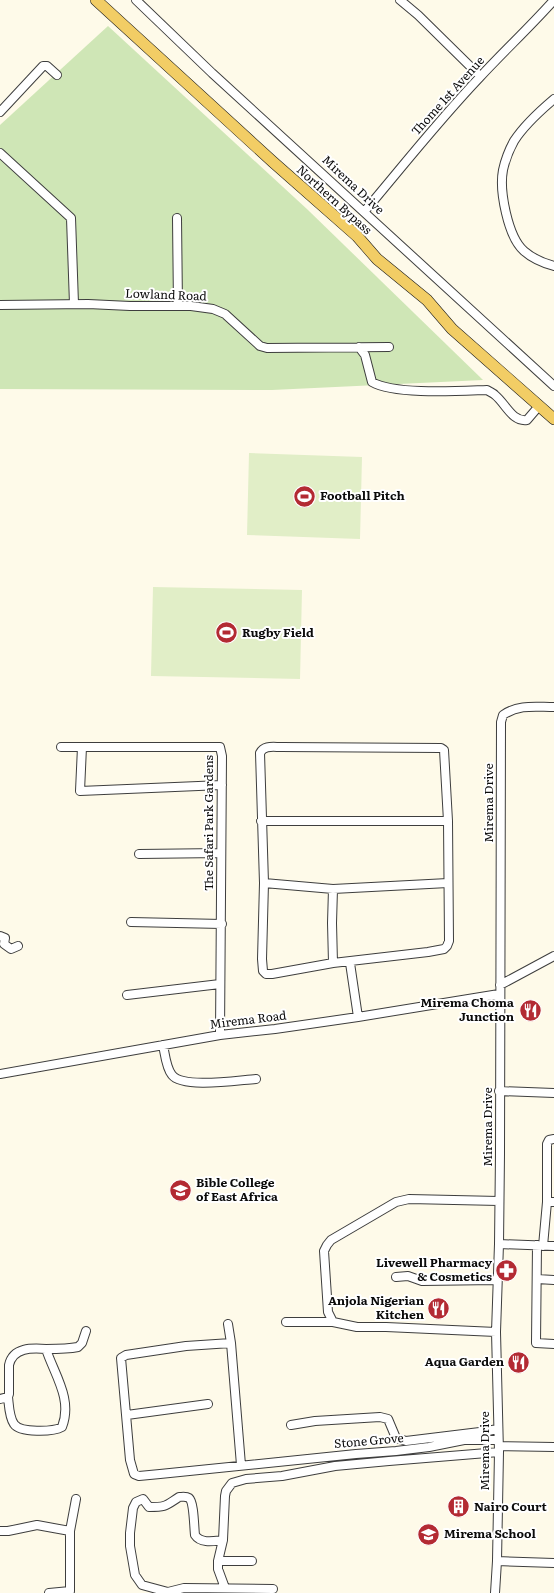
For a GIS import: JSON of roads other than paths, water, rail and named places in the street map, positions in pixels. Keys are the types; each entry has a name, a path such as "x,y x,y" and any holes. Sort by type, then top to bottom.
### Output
{"main road":[{"name":"Northern Bypass","path":"96,0 273,162 357,236 377,259 427,300 452,329 554,419"}],"street":[{"name":"Mirema Drive","path":"136,0 212,72 554,386"},
{"path":"400,0 422,19 480,76"},
{"name":"Thome 1st Avenue","path":"364,212 448,111 480,76 535,22 554,0"},
{"path":"0,112 44,66 47,66 57,75"},
{"path":"554,99 514,141 506,160 502,177 505,205 513,236 524,251 539,261 554,266"},
{"path":"0,153 71,218 74,304"},
{"path":"177,218 178,306"},
{"name":"Lowland Road","path":"0,306 74,304 198,307 221,312 260,346 268,348 389,347"},
{"path":"359,347 365,355 372,382 378,385 415,391 487,390 495,395 514,416 521,420 527,420 539,406"},
{"name":"Mirema Drive","path":"495,1593 497,1561 498,1446 496,1332 499,1244 501,738 503,715 512,708 554,707"},
{"path":"82,747 80,791 222,785"},
{"name":"The Safari Park Gardens","path":"61,748 220,747 222,756 222,924 220,1035"},
{"path":"267,747 443,748 445,754 448,820 449,940 447,946 444,949 428,952 266,974 263,971 262,959 264,883 261,821 260,753 261,750 267,747"},
{"path":"261,821 448,820"},
{"path":"139,854 221,853"},
{"path":"264,883 333,888 448,883"},
{"path":"333,888 333,964"},
{"path":"131,922 222,924"},
{"path":"0,936 5,938 4,944 11,949 18,946"},
{"name":"Mirema Road","path":"0,1074 220,1035 358,1018 500,990 554,956"},
{"path":"350,963 358,1018"},
{"path":"127,995 220,984"},
{"path":"163,1045 171,1074 175,1078 211,1083 256,1078"},
{"path":"499,1091 554,1093"},
{"path":"554,1139 549,1140 547,1144 550,1202 540,1245 537,1279 536,1344 554,1344"},
{"path":"333,1322 328,1312 324,1260 324,1250 326,1245 331,1240 396,1202 402,1200 499,1201"},
{"path":"499,1244 554,1246"},
{"path":"396,1277 408,1276 422,1280 497,1280"},
{"path":"537,1279 554,1280"},
{"path":"286,1322 333,1322 357,1327 496,1332"},
{"path":"228,1324 231,1343 241,1465"},
{"path":"46,1349 64,1394 66,1412 62,1427 56,1430 35,1432 18,1428 14,1424 4,1398 10,1381 9,1365 13,1357 17,1353 26,1349 78,1347 82,1343 86,1331"},
{"name":"Stone Grove","path":"231,1343 186,1346 122,1357 121,1362 130,1460 136,1476 396,1451 429,1447 464,1440 498,1446"},
{"path":"127,1415 208,1404"},
{"path":"291,1425 315,1421 380,1417 388,1419 396,1438 406,1441 498,1429"},
{"path":"225,1588 218,1569 218,1561 224,1540 226,1491 228,1486 237,1480 282,1476 350,1465 498,1446 554,1446"},
{"path":"224,1540 206,1541 197,1538 195,1534 193,1506 188,1497 179,1497 168,1506 160,1507 149,1507 143,1499 136,1502 133,1508 131,1518 130,1546 135,1575 142,1585 168,1592 184,1588 273,1589"},
{"path":"49,1593 70,1592 70,1531 76,1499"},
{"path":"0,1531 8,1531 37,1525 70,1531"},
{"path":"218,1561 252,1561"},
{"path":"497,1561 554,1563"}],"place":[{"name":"Football Pitch","path":"304,496"},
{"name":"Rugby Field","path":"226,633"},
{"name":"Mirema Choma Junction","path":"530,1010"},
{"name":"Bible College of East Africa","path":"180,1190"},
{"name":"Livewell Pharmacy & Cosmetics","path":"507,1270"},
{"name":"Anjola Nigerian Kitchen","path":"439,1308"},
{"name":"Aqua Garden","path":"519,1362"},
{"name":"Nairo Court","path":"458,1507"},
{"name":"Mirema School","path":"429,1534"}]}
